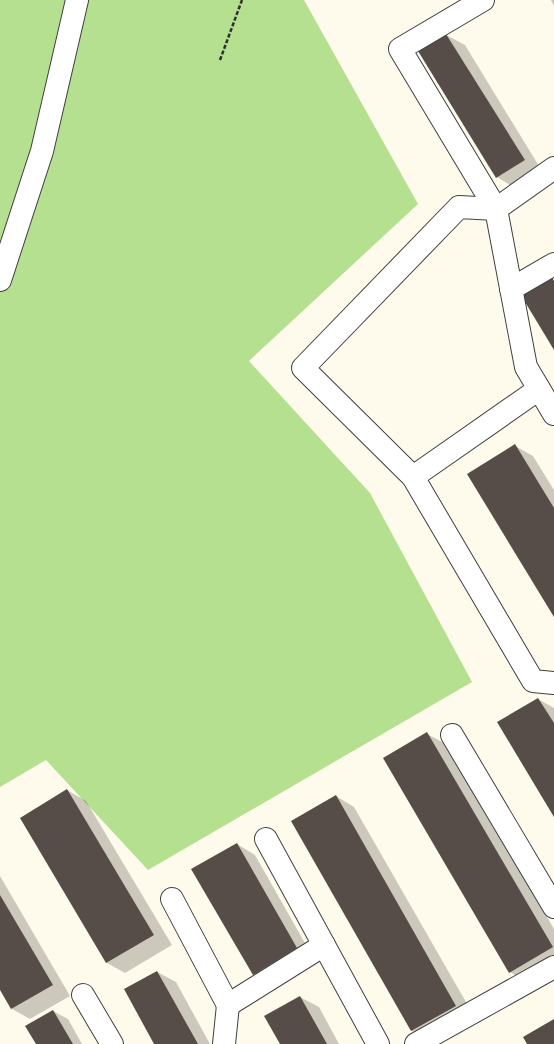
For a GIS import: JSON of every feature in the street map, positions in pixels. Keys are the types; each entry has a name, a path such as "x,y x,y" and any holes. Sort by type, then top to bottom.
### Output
{"street":[{"path":"0,280 42,151 77,0"},
{"path":"483,0 400,49 496,209 526,367 554,414"},
{"path":"554,168 496,209 459,208 302,368 413,477 534,681 554,684"},
{"path":"511,288 554,264"},
{"path":"413,477 539,388"},
{"path":"452,735 554,907"},
{"path":"266,839 378,1044"},
{"path":"172,899 228,1005 224,1044"},
{"path":"228,1005 324,945"},
{"path":"416,1044 554,967"},
{"path":"83,995 112,1044"}],"path":[{"path":"220,60 242,0"}],"green space":[{"path":"0,0 304,0 418,204 249,361 370,493 472,682 148,870 46,760 0,787"}],"building":[{"path":"446,34 525,160 496,178 418,51"},
{"path":"550,274 554,281 554,350 519,292"},
{"path":"515,444 554,508 554,617 467,474"},
{"path":"538,698 554,723 554,817 497,722"},
{"path":"427,732 553,947 509,973 383,758"},
{"path":"67,789 154,935 106,963 20,818"},
{"path":"336,795 456,1006 411,1031 291,821"},
{"path":"237,843 297,948 253,975 191,869"},
{"path":"0,895 53,985 11,1009 0,990"},
{"path":"157,971 198,1044 154,1044 124,989"},
{"path":"300,996 327,1044 280,1044 264,1016"},
{"path":"53,1010 73,1044 36,1044 25,1026"},
{"path":"554,1019 554,1044 527,1044 523,1037"}]}
